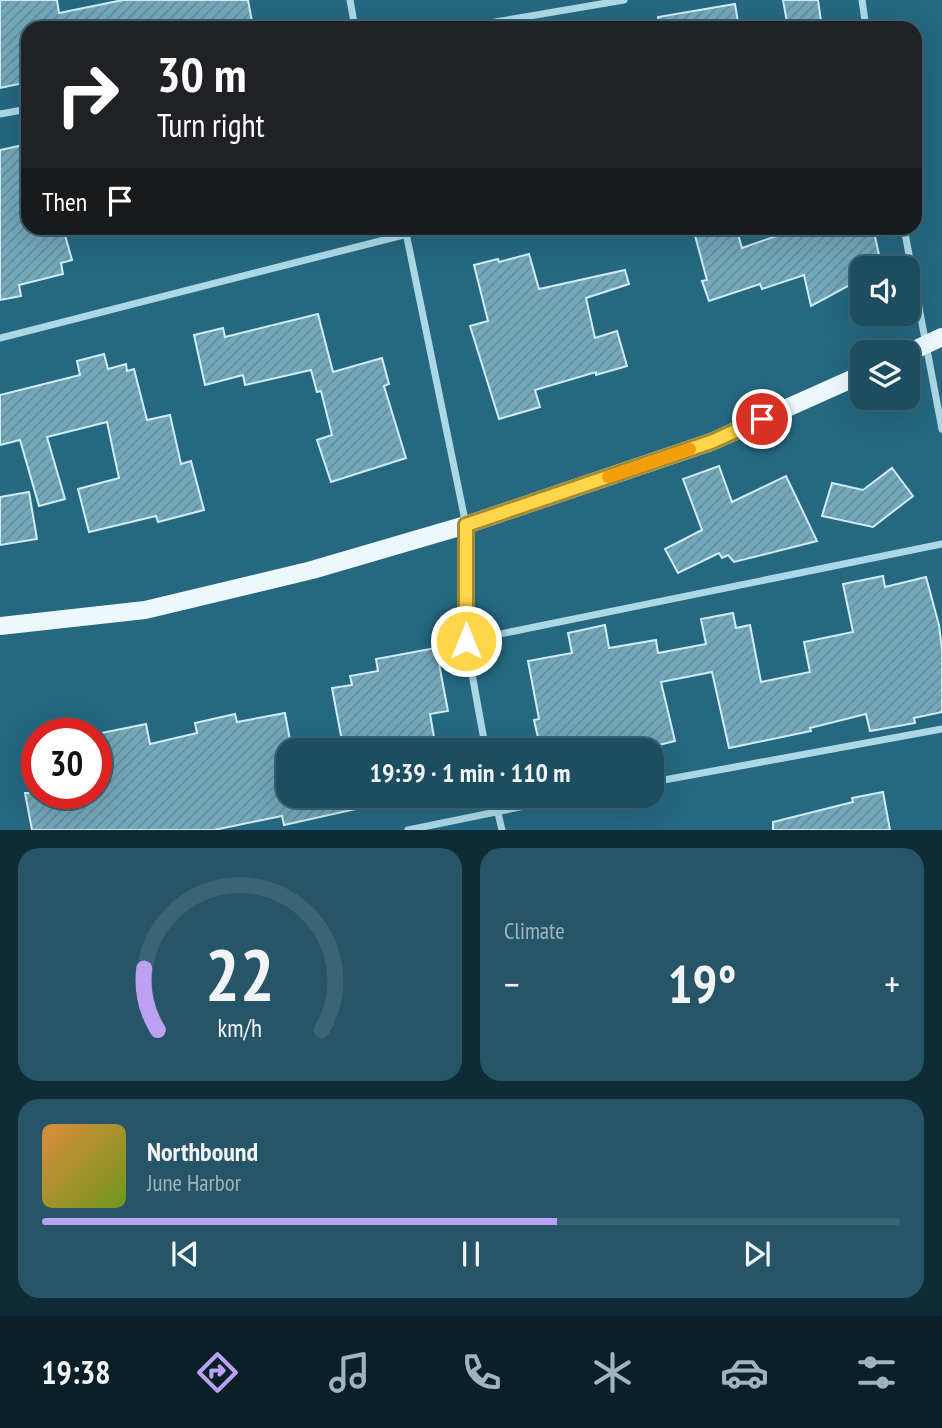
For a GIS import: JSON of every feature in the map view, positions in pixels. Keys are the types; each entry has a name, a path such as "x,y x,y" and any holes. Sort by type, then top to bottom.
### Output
{"main road":[{"path":"0,626 145,610 312,570 466,525 711,442 850,379"}],"street":[{"path":"349,0 354,21"},
{"path":"501,21 624,0"},
{"path":"862,0 865,21"},
{"path":"0,114 21,110"},
{"path":"0,338 386,235"},
{"path":"406,235 466,525 466,641 484,738"},
{"path":"906,235 935,341 942,429"},
{"path":"466,641 942,544"},
{"path":"664,780 942,729"},
{"path":"408,830 508,808"},
{"path":"497,810 502,830"}],"building":[{"path":"0,0 57,0 59,13 123,0 248,0 252,21 21,21 21,84 0,88"},
{"path":"783,0 818,0 821,21 787,21"},
{"path":"735,4 738,21 658,21 658,17"},
{"path":"21,146 21,235 65,235 72,260 61,263 63,274 19,285 21,296 0,300 0,150"},
{"path":"695,235 738,235 742,248 779,235 875,235 879,256 850,256 850,285 811,306 804,275 762,289 760,284 709,301 702,281 707,280"},
{"path":"529,254 539,289 625,270 629,284 586,298 595,338 617,331 627,366 535,390 540,407 499,419 470,326 488,321 474,265"},
{"path":"318,314 333,372 382,358 389,384 384,386 406,458 331,482 317,440 332,435 321,391 317,392 311,370 245,385 243,375 205,385 194,335 223,328 225,337"},
{"path":"104,354 108,369 126,364 127,371 134,369 147,420 170,415 181,464 191,461 204,510 158,522 156,516 89,532 78,489 119,478 107,422 47,437 65,499 39,506 20,440 0,445 0,395 80,375 77,361"},
{"path":"719,466 732,502 786,476 817,541 734,562 728,555 722,558 719,553 678,573 665,549 702,530 683,479"},
{"path":"892,468 913,496 873,527 822,516 832,483 863,490"},
{"path":"29,492 37,539 0,545 0,497"},
{"path":"883,576 885,587 926,577 939,625 942,649 942,712 914,718 915,723 870,731 866,714 810,728 811,731 729,748 712,672 661,682 675,741 664,744 664,738 538,738 534,720 539,719 528,661 572,653 568,633 605,625 609,648 656,640 658,653 706,644 701,619 733,613 736,628 750,625 761,682 810,672 804,642 853,632 843,584"},
{"path":"436,648 448,711 430,714 434,737 341,738 332,688 352,685 350,676 378,671 376,659"},
{"path":"285,713 290,738 276,738 276,808 360,808 284,825 282,816 214,830 32,830 28,809 112,809 112,731 146,724 150,744 197,733 195,723 235,714 237,722"},
{"path":"883,792 890,830 773,830 773,822 853,802 852,798"}],"slow traffic":[{"path":"608,477 690,449"}],"route":[{"path":"466,641 466,525 711,442 762,419"}]}
